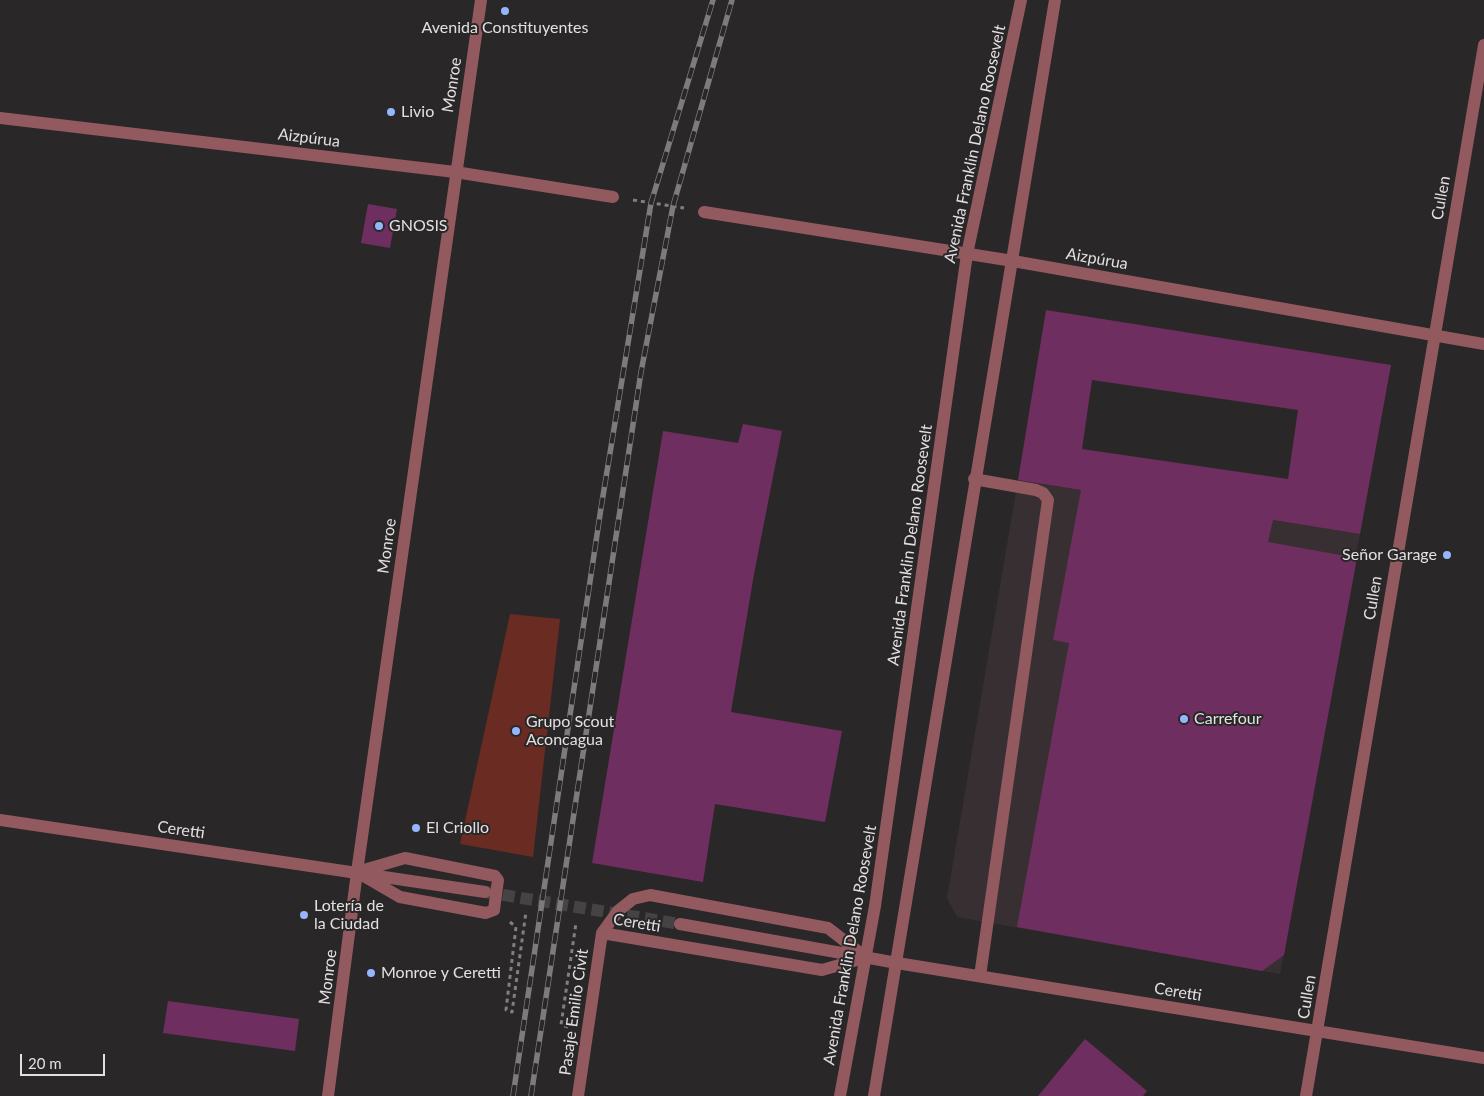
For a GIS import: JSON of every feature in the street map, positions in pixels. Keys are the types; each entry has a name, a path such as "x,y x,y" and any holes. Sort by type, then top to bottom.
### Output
{"street":[{"name":"Monroe","path":"328,1096 357,872 455,172 481,0"},
{"name":"Avenida Franklin Delano Roosevelt","path":"840,1096 866,957 968,254 1021,0"},
{"path":"874,1096 974,479 1013,261 1055,0"},
{"name":"Cullen","path":"1306,1096 1484,46"},
{"name":"Aizpúrua","path":"0,118 455,172 613,197"},
{"name":"Aizpúrua","path":"704,212 1013,261 1484,344"},
{"path":"974,479 1036,490 1043,493 1048,500 980,976"},
{"name":"Ceretti","path":"0,820 485,892"},
{"name":"Ceretti","path":"405,858 495,876 498,880 494,910 486,913 400,897 357,872 405,858"},
{"name":"Ceretti","path":"650,896 828,928 866,957 822,970 602,933 618,911 633,899 650,896"},
{"name":"Ceretti","path":"680,924 897,963 1484,1058"},
{"name":"Pasaje Emilio Civit","path":"578,1096 602,933"}],"path":[{"path":"613,197 704,212"},
{"path":"494,910 516,927 506,1010 512,1012 526,912"}],"shaded area":[{"path":"1018,480 1360,534 1280,974 957,917 947,898"},
{"name":"Grupo Scout Aconcagua","path":"510,614 560,619 533,857 460,844"}],"building":[{"name":"GNOSIS","path":"368,204 397,209 390,248 361,243"},
{"path":"1046,310 1391,365 1360,534 1273,520 1268,542 1357,558 1284,955 1262,971 1017,927 1069,643 1053,640 1081,490 1018,480","holes":["1092,380 1298,410 1288,479 1082,449"]},
{"path":"743,424 782,431 754,574 731,712 842,731 825,822 715,804 703,882 592,863 663,431 738,443"},
{"path":"168,1001 299,1019 295,1051 163,1033"},
{"path":"1085,1039 1147,1091 1143,1096 1038,1096"}],"tunnel":[{"path":"485,892 680,924"}],"railway":[{"path":"513,1096 601,508 651,203 713,0"},
{"path":"531,1096 641,372 673,206 732,0"}],"place":[{"name":"Avenida Constituyentes","path":"505,11"},
{"name":"Livio","path":"391,112"},
{"name":"GNOSIS","path":"379,226"},
{"name":"Señor Garage","path":"1447,555"},
{"name":"Carrefour","path":"1184,719"},
{"name":"Grupo Scout Aconcagua","path":"516,731"},
{"name":"El Criollo","path":"416,828"},
{"name":"Lotería de la Ciudad","path":"304,915"},
{"name":"Monroe y Ceretti","path":"371,973"}]}
